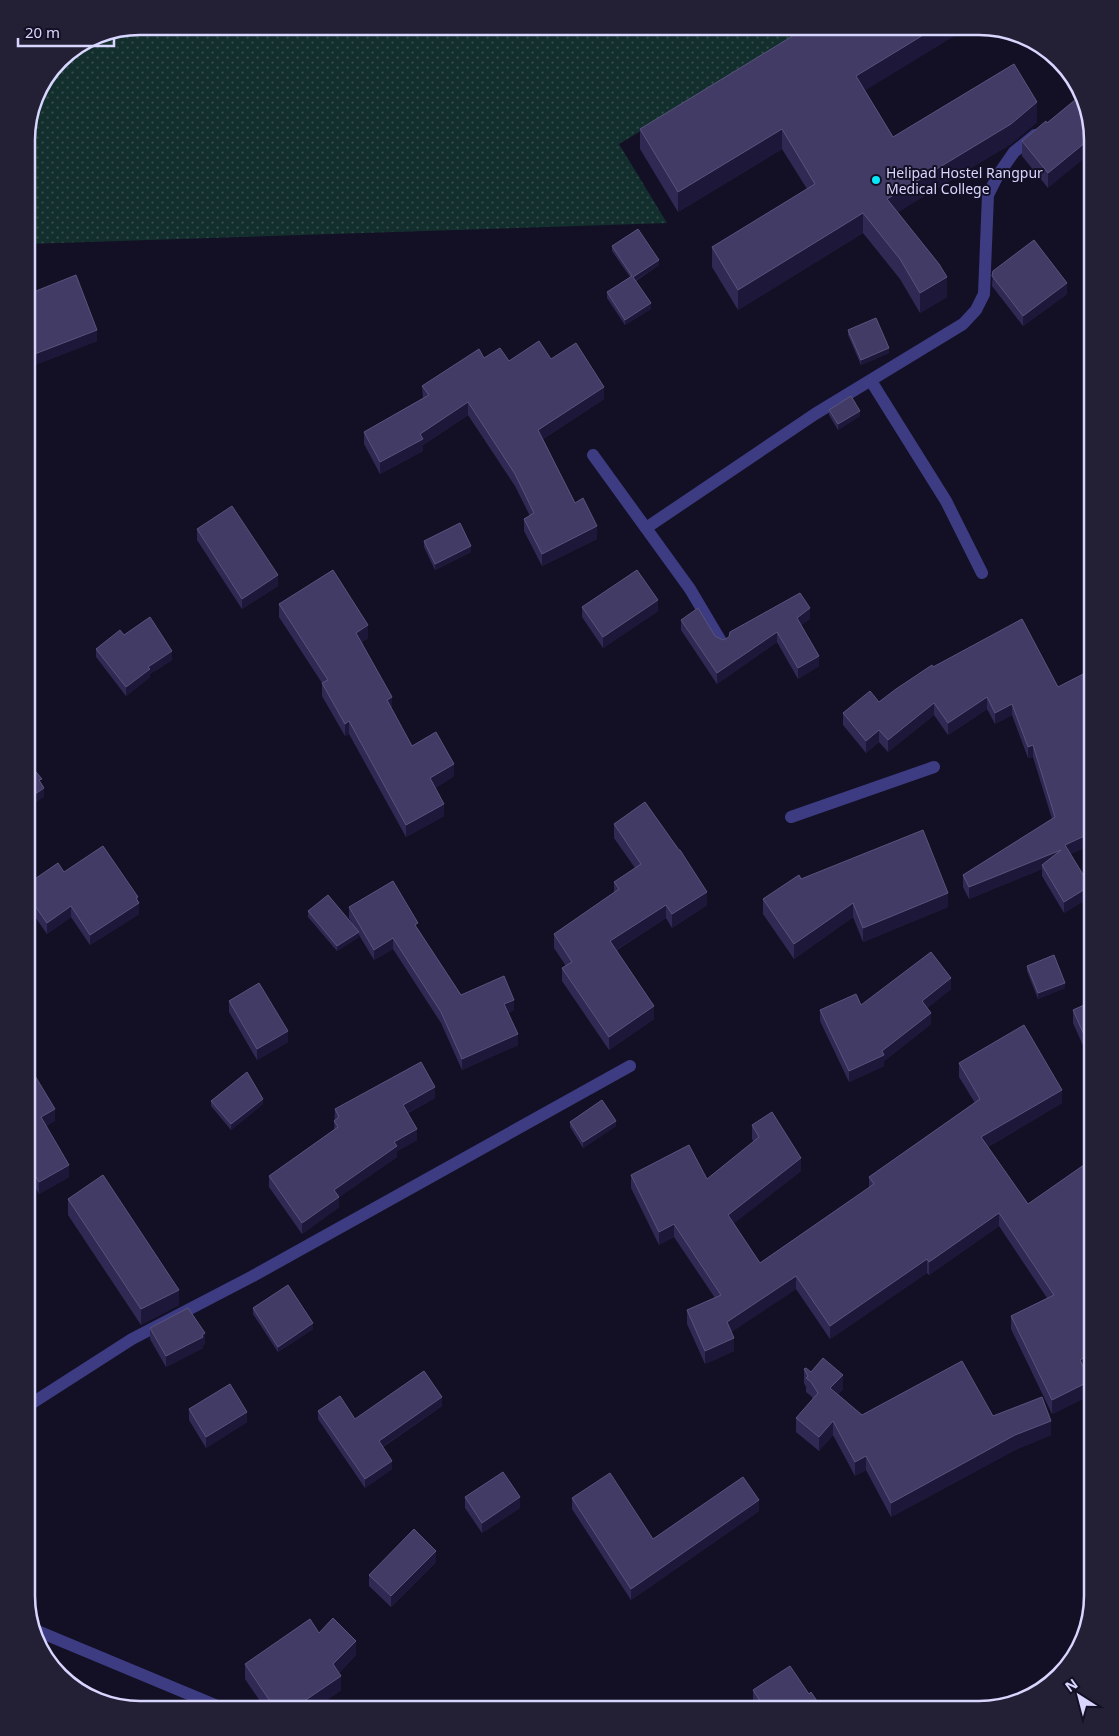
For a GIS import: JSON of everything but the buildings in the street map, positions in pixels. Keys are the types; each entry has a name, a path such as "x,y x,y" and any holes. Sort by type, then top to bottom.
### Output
{"street":[{"path":"646,528 815,414 963,324 976,310 984,294 988,195 998,175 1014,152 1041,130"},
{"path":"871,380 946,501 982,573"},
{"path":"593,455 690,589 722,643"},
{"path":"791,818 934,767"},
{"path":"35,1400 132,1339 253,1276 630,1066"},
{"path":"42,1633 205,1701"}],"green space":[{"path":"133,35 801,35 619,144 667,223 35,244 35,133 37,119 43,100 53,82 71,61 100,43"}],"place":[{"name":"Helipad Hostel Rangpur Medical College","path":"876,180"}]}
